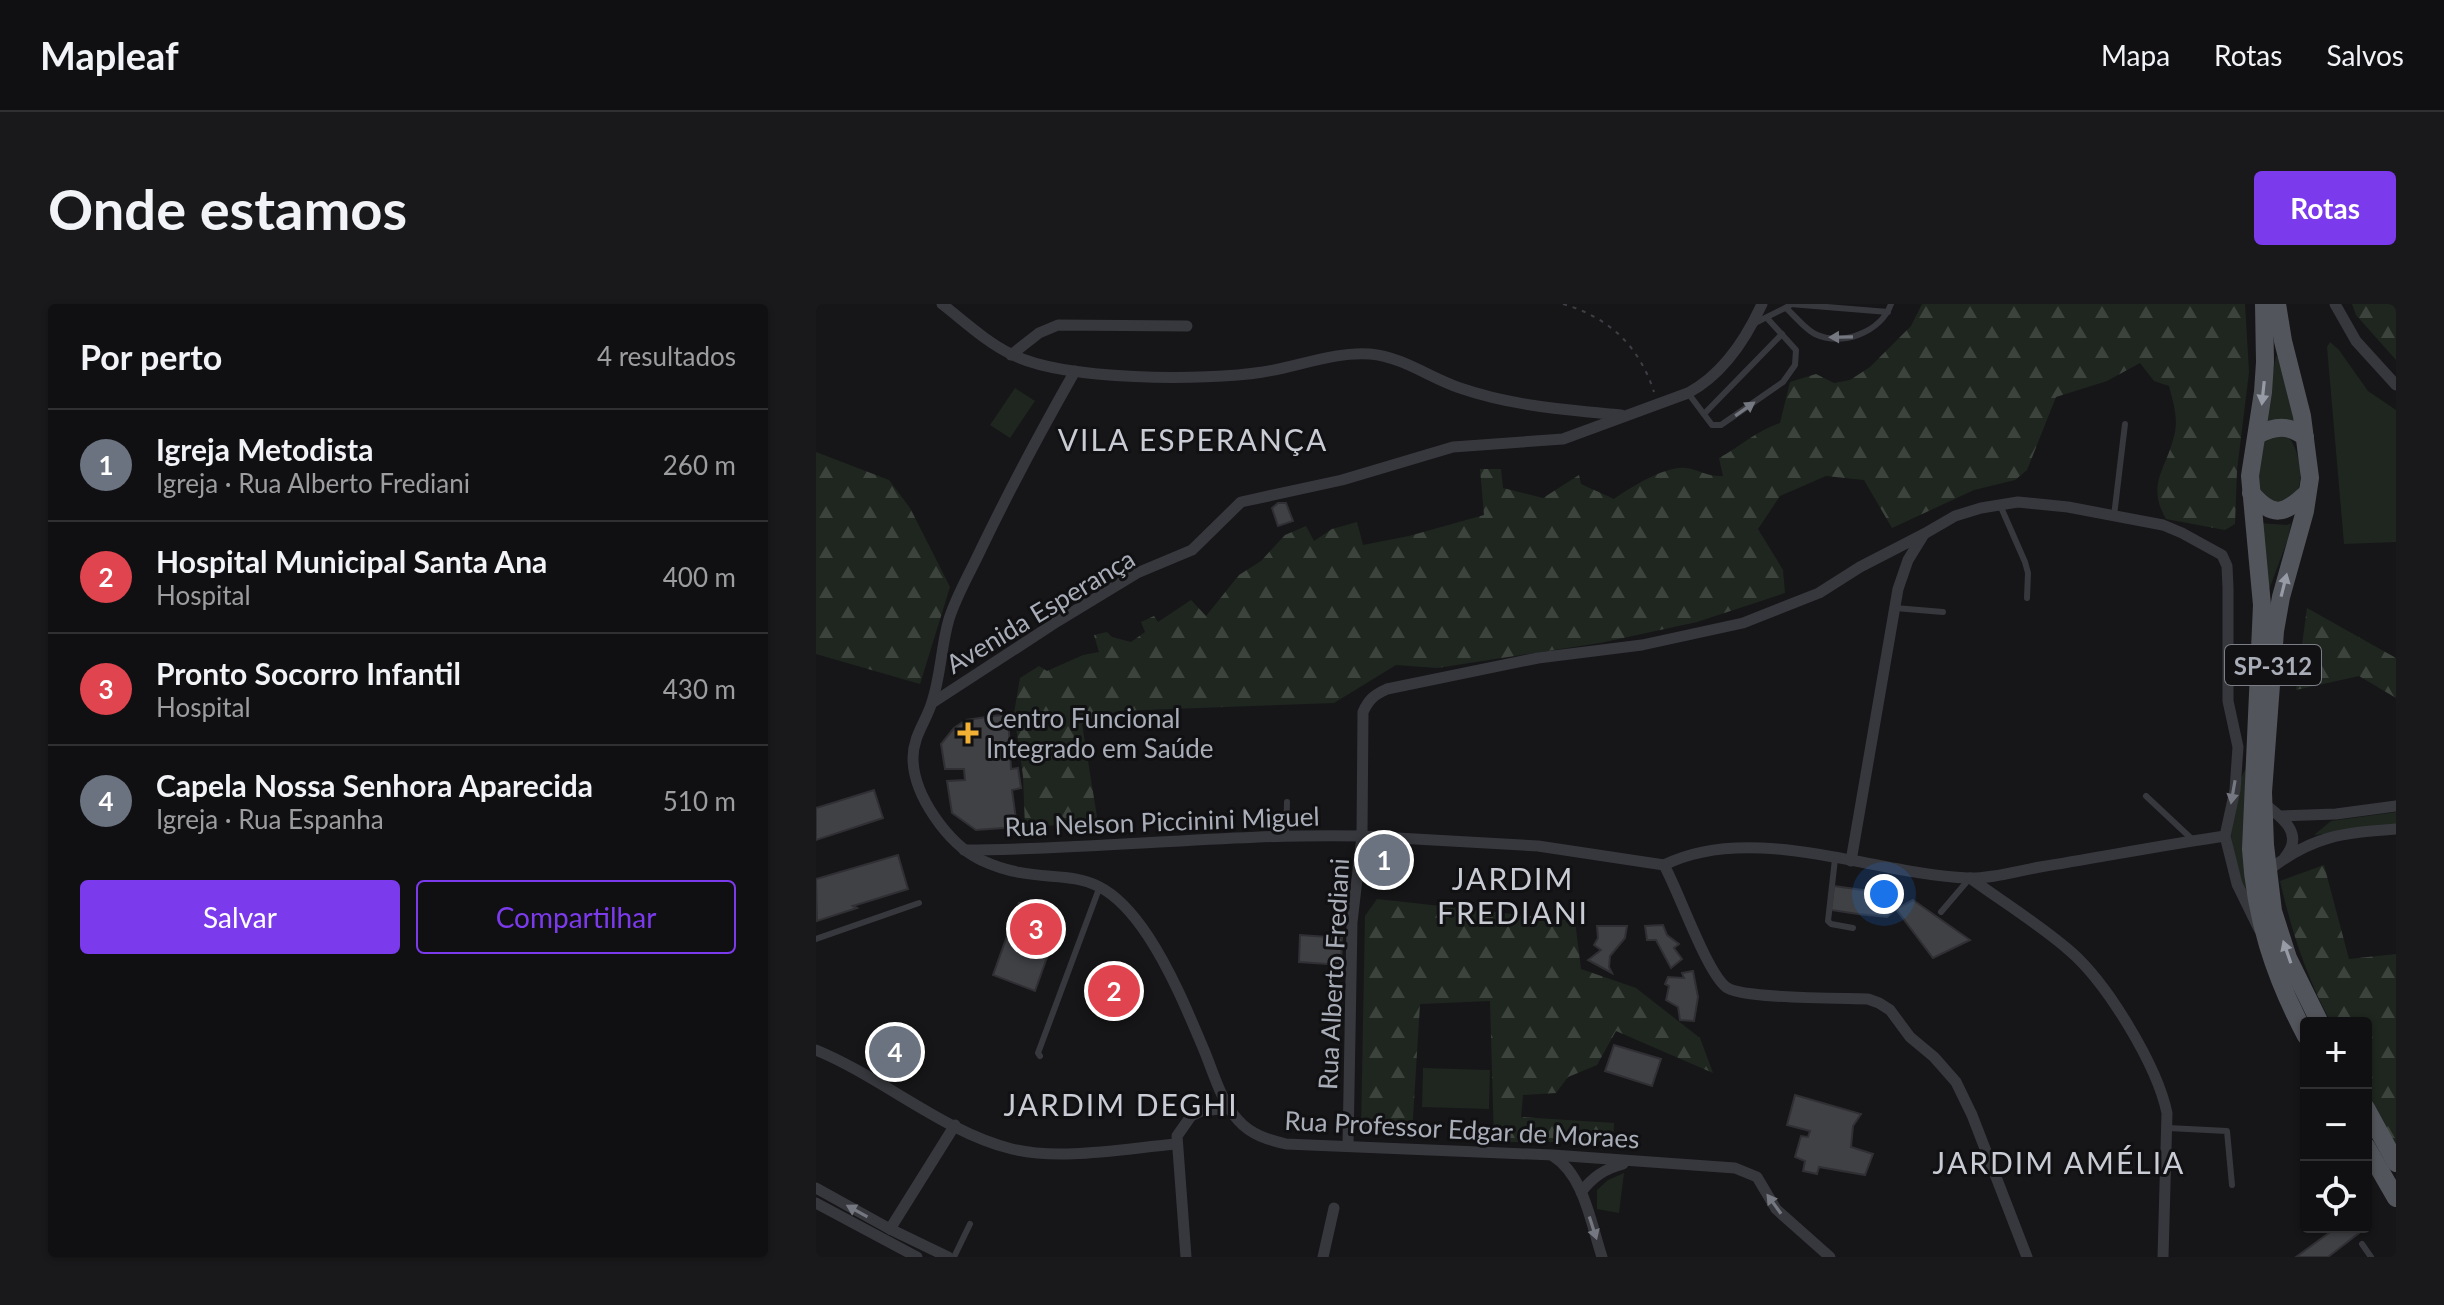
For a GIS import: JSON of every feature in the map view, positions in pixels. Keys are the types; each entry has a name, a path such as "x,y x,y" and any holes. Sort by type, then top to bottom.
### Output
{"main road":[{"name":"SP-312","path":"2264,304 2265,362 2250,476 2262,605 2251,849 2253,884 2263,935 2285,996 2300,1025"},
{"name":"SP-312","path":"2277,304 2305,437 2310,478 2305,511 2281,597 2275,631 2263,803 2273,911 2288,958 2317,1017"},
{"path":"2257,435 2268,429 2288,427 2305,437"},
{"path":"2251,493 2267,508 2279,512 2307,493"},
{"path":"2372,1119 2396,1163"},
{"path":"2372,1156 2396,1198"}],"street":[{"path":"942,304 1011,355 1075,371 1238,376 1364,353 1405,363 1456,387 1495,399 1626,416"},
{"name":"Avenida Esperança","path":"932,703 1137,573 1192,550 1241,502 1342,480 1453,447 1563,439 1688,393 1719,371 1753,324 1762,304"},
{"path":"2335,304 2356,341 2396,385"},
{"path":"1011,355 1039,333 1058,325 1187,326"},
{"path":"964,850 926,806 915,778 918,730 932,703 949,618 1000,509 1075,371"},
{"path":"1362,836 1363,712 1374,694 1538,658 1642,645 1743,623 1819,593 1860,567 1955,516 2018,502 2056,506 2163,525 2222,555 2227,566 2228,588 2228,701 2238,747 2235,790 2225,836 2243,902 2263,935"},
{"path":"1851,861 1894,608 1908,560 1924,534"},
{"path":"2238,747 2254,730"},
{"path":"2263,803 2281,816 2292,832 2290,851 2268,871"},
{"path":"2281,816 2336,814 2396,806"},
{"path":"2284,858 2315,841 2396,829"},
{"name":"Rua Nelson Piccinini Miguel","path":"964,850 1362,836"},
{"name":"Rua Alberto Frediani","path":"1348,1146 1352,922 1362,836 1538,846 1664,865"},
{"path":"2027,1257 1968,1104 1956,1082 1934,1057 1910,1037 1890,1010 1868,999 1747,993 1726,987 1712,967 1664,865 1698,852 1752,846 1970,878 2225,836"},
{"name":"Rua Professor Edgar de Moraes","path":"964,850 1005,869 1081,879 1100,886 1121,900 1157,950 1230,1108 1251,1131 1269,1140 1286,1144 1553,1155 1735,1168 1749,1172 1762,1183 1776,1209 1830,1257"},
{"path":"1970,878 2070,951 2092,973 2144,1054 2163,1096 2168,1128 2163,1257"},
{"path":"816,1050 989,1142 1054,1153 1177,1144"},
{"path":"1186,1257 1177,1136 1191,1116 1201,1111 1230,1108"},
{"path":"890,1229 955,1125"},
{"path":"1553,1155 1565,1163 1581,1192 1602,1257"},
{"path":"1581,1192 1608,1168 1635,1161"},
{"path":"816,1188 890,1229 951,1257"},
{"path":"816,1203 917,1257"},
{"path":"1323,1257 1334,1208"}],"lane":[{"path":"1789,305 1814,333 1848,339 1865,333 1888,312 1891,304"},
{"path":"1753,324 1789,305 1888,312"},
{"path":"1688,393 1712,425 1721,425 1783,382 1795,365 1796,350 1767,318"},
{"path":"1704,414 1782,334"},
{"path":"2114,516 2125,424"},
{"path":"2000,505 2025,562 2027,598"},
{"path":"1894,608 1943,612"},
{"path":"2146,796 2194,841"},
{"path":"1286,837 1287,802"},
{"path":"1835,859 1828,921 1853,928"},
{"path":"1941,912 1970,878"},
{"path":"1040,1056 1038,1053 1100,886"},
{"path":"816,939 919,903"},
{"path":"2168,1128 2227,1131 2232,1185"},
{"path":"951,1257 970,1224"},
{"path":"2362,1244 2371,1257"}],"path":[{"path":"1563,304 1588,311 1635,350 1647,371 1659,404"}],"green space":[{"path":"1922,304 2245,304 2249,372 2237,470 2235,524 2225,530 2166,519 2160,507 2158,486 2174,436 2175,411 2169,386 2154,381 2140,363 2107,381 2056,397 2027,470 2015,480 1974,490 1892,528 1864,480 1826,476 1780,496 1758,529 1783,570 1785,593 1697,622 1600,643 1437,668 1396,665 1334,703 1118,711 1082,724 1098,823 1025,827 1023,776 1014,713 1020,678 1039,666 1047,671 1083,655 1099,652 1094,635 1107,632 1112,637 1131,642 1145,632 1141,622 1154,616 1158,622 1191,600 1206,616 1239,575 1261,561 1285,535 1306,526 1314,541 1332,529 1357,522 1363,545 1484,515 1480,469 1501,469 1503,488 1543,498 1579,475 1581,484 1614,499 1648,479 1677,468 1723,476 1719,458 1756,434 1780,423 1790,382 1816,374 1834,383 1850,380 1870,367 1911,326"},
{"path":"2352,304 2396,304 2396,360 2356,315"},
{"path":"2330,342 2368,391 2396,410 2396,542 2344,544 2327,347"},
{"path":"2276,356 2297,422 2263,426"},
{"path":"1015,388 1035,401 1010,438 990,425"},
{"path":"2287,435 2295,449 2300,476 2297,493 2282,507 2257,490 2264,440"},
{"path":"816,452 889,480 910,508 950,587 920,684 816,654"},
{"path":"2258,523 2291,523 2267,595"},
{"path":"2307,608 2396,658 2396,698 2359,676 2296,690"},
{"path":"2246,768 2243,856 2250,900 2237,869 2231,834 2234,800"},
{"path":"2396,812 2396,826 2314,835 2331,821"},
{"path":"2324,865 2349,959 2396,954 2396,1150 2372,1104 2372,1017 2328,1017 2307,971 2280,881"},
{"path":"1377,899 1575,921 1581,969 1636,988 1700,1038 1713,1073 1616,1031 1597,1065 1568,1077 1556,1093 1523,1095 1521,1117 1614,1123 1613,1142 1494,1142 1490,1001 1420,1004 1412,1134 1361,1132 1365,916"},
{"path":"1423,1068 1490,1070 1489,1109 1422,1107"},
{"path":"1624,1173 1619,1213 1597,1209 1597,1190 1608,1180"}],"building":[{"path":"1278,503 1286,503 1293,521 1278,526 1272,508"},
{"path":"1008,714 1011,769 1018,768 1021,788 1012,790 1017,827 976,830 952,813 947,781 965,780 964,769 945,769 941,744 954,728 966,720"},
{"path":"874,790 883,818 816,840 816,808"},
{"path":"1394,854 1395,871 1374,871 1371,865 1375,856"},
{"path":"898,855 908,889 817,921 816,879"},
{"path":"1834,886 1899,895 1896,909 1887,917 1831,910"},
{"path":"1913,900 1970,940 1933,958 1896,909"},
{"path":"1019,903 1032,905 1061,918 1035,991 993,975"},
{"path":"1663,925 1667,935 1679,944 1674,948 1682,959 1671,968 1656,940 1647,940 1645,926"},
{"path":"1597,926 1627,926 1625,938 1610,956 1612,973 1588,960 1601,950 1594,945 1598,938"},
{"path":"1300,935 1342,938 1341,965 1299,962"},
{"path":"1693,971 1698,997 1694,1021 1680,1020 1678,1007 1666,1000 1669,986 1665,984 1668,977 1684,978 1682,973"},
{"path":"896,1035 907,1041 896,1069 882,1063"},
{"path":"1614,1045 1661,1059 1652,1086 1605,1071"},
{"path":"1795,1095 1861,1114 1853,1126 1851,1147 1873,1154 1865,1175 1819,1167 1817,1174 1803,1171 1805,1161 1795,1157 1801,1136 1808,1137 1810,1131 1787,1125"},
{"path":"2329,1233 2359,1233 2328,1257 2296,1257"}],"place":[{"name":"Centro Funcional Integrado em Saúde","path":"968,733"},
{"name":"Igreja Metodista","path":"1384,860"},
{"name":"Pronto Socorro Infantil","path":"1036,929"},
{"name":"Hospital Municipal Santa Ana","path":"1114,991"},
{"name":"Capela Nossa Senhora Aparecida","path":"895,1052"}],"district":[{"name":"VILA ESPERANÇA","path":"1193,439"},
{"name":"JARDIM FREDIANI","path":"1513,895"},
{"name":"JARDIM DEGHI","path":"1121,1104"},
{"name":"JARDIM AMÉLIA","path":"2059,1162"}]}
